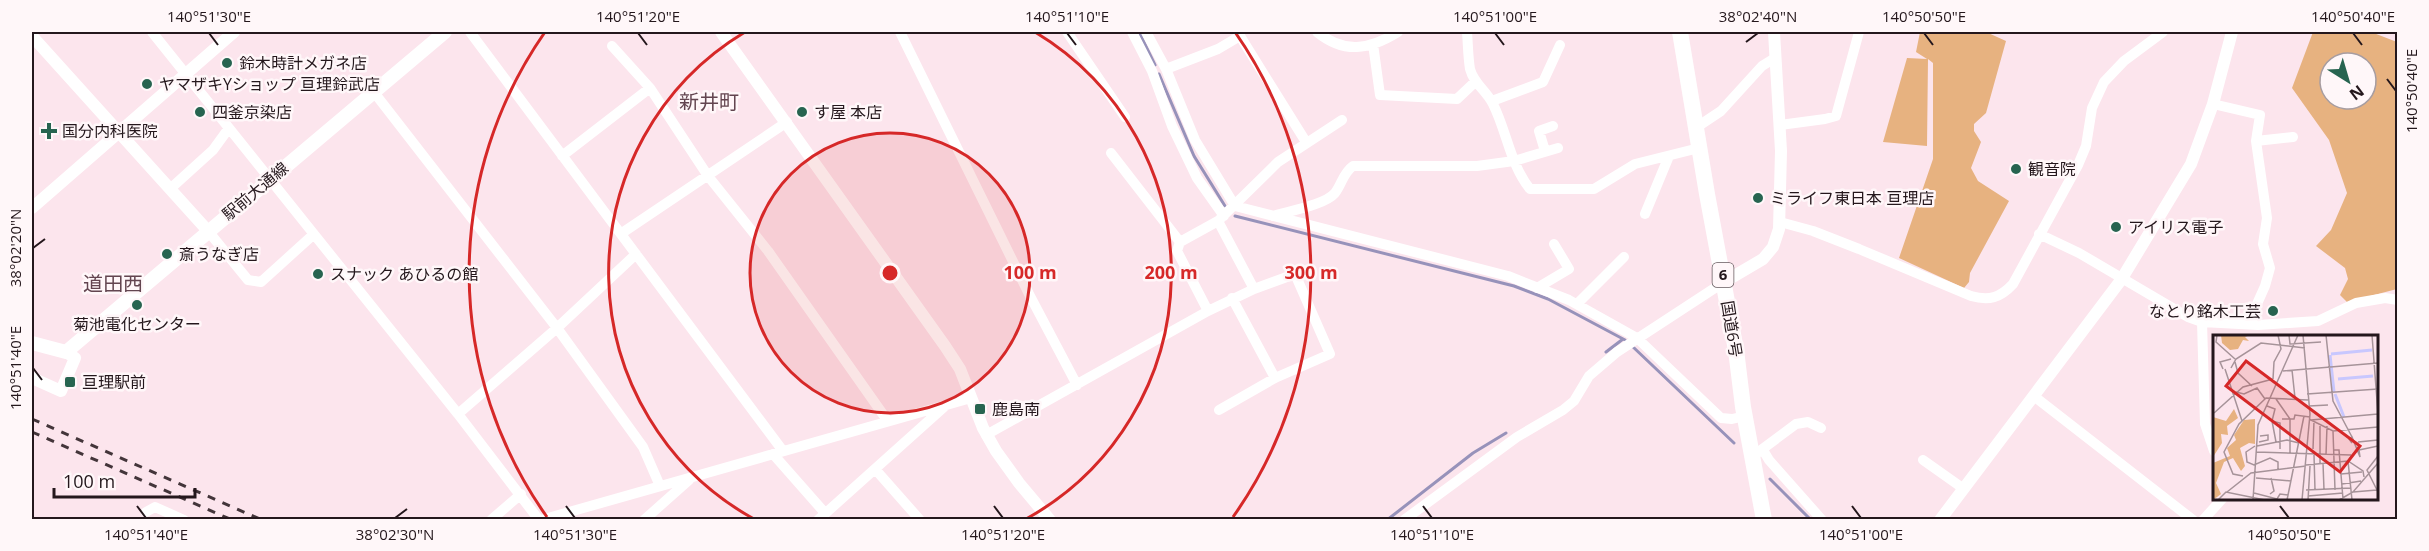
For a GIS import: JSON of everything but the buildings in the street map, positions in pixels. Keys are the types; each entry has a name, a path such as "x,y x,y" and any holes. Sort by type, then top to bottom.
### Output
{"highway":[{"name":"国道6号","path":"1680,32 1724,282 1744,416 1757,453 1764,519"}],"main road":[{"name":"駅前大通線","path":"66,352 269,178 445,32"},
{"path":"32,343 66,352"}],"street":[{"path":"152,32 540,519 971,398"},
{"path":"32,208 234,32"},
{"path":"470,32 622,233 822,516 946,405"},
{"path":"721,32 945,346 960,369 986,435 1019,483 1050,519"},
{"path":"900,32 1029,294 1077,385"},
{"path":"1067,32 1125,117"},
{"path":"1132,32 1152,71 1172,126 1197,178 1221,219 1254,289"},
{"path":"1146,32 1166,69 1195,140 1235,206 1508,276 1577,304 1637,338 1721,418 1732,419 1744,416"},
{"path":"1317,32 1329,42 1344,47 1373,44 1392,33"},
{"path":"1467,32 1470,68 1475,82 1492,102 1521,178 1530,189 1571,191 1594,189 1635,164 1699,148"},
{"path":"1404,519 1517,437 1563,410 1574,401 1589,376 1637,338 1763,259 1773,247 1780,222 1782,184 1774,32"},
{"path":"1780,124 1836,116 1859,32"},
{"path":"1780,222 1841,242 1961,293 1983,299 2004,294 2013,284 2082,156 2086,146 2092,108 2104,82 2124,61 2163,32"},
{"path":"1940,519 2035,397 2121,280 2191,164 2213,104 2232,32"},
{"path":"1166,69 1218,49 1243,34 1306,142"},
{"path":"32,36 208,231 248,280 261,282 314,234"},
{"path":"1373,44 1380,95 1457,99 1475,82"},
{"path":"1492,102 1543,82 1560,45"},
{"path":"612,46 650,88 708,176 768,251 887,420"},
{"path":"1697,127 1721,111 1762,66 1775,58"},
{"path":"562,156 650,88"},
{"path":"374,91 557,328 643,447 660,486"},
{"path":"2213,104 2260,115 2256,141 2266,218 2262,244 2270,268 2265,286 2248,324"},
{"path":"1208,310 1177,251 1180,242 1221,219 1278,162 1342,120"},
{"path":"622,233 787,123"},
{"path":"1545,151 1539,131 1553,126"},
{"path":"170,189 207,156 229,128"},
{"path":"2256,141 2293,137"},
{"path":"1273,216 1328,200 1336,192 1346,171 1353,166 1477,166 1514,161 1557,148"},
{"path":"1111,153 1180,242"},
{"path":"1646,214 1669,156"},
{"path":"2039,234 2079,253 2121,280 2188,317 2202,322 2248,324 2318,321 2356,303 2385,298 2397,300"},
{"path":"1537,288 1569,269 1554,244"},
{"path":"458,414 557,328 636,254"},
{"path":"1577,304 1624,257"},
{"path":"986,435 1208,310 1232,298 1295,274 1330,354 1275,378 1219,410"},
{"path":"1232,298 1275,378"},
{"path":"2202,322 2205,424 2213,447"},
{"path":"32,378 61,391 75,358 66,352"},
{"path":"2035,397 2193,519"},
{"path":"1821,428 1808,422 1796,424 1757,453 1768,460 1822,519"},
{"path":"1923,460 1964,489"},
{"path":"875,469 920,519"},
{"path":"644,519 692,477"},
{"path":"491,519 521,494"},
{"path":"2203,519 2221,500"},
{"path":"146,512 155,507 184,519"}],"shaded area":[{"path":"1920,32 1986,32 2006,41 1986,113 1974,124 1974,131 1981,142 1971,168 1978,181 2009,201 1964,288 1899,258 1933,159 1933,63 1928,59 1927,146 1883,142 1907,58 1927,59 1916,52"},
{"path":"2313,32 2371,32 2397,42 2397,289 2347,302 2340,295 2348,279 2345,268 2316,246 2331,230 2347,193 2329,140 2292,88"}],"waterway":[{"path":"1139,32 1155,65"},
{"path":"1159,74 1194,156 1225,206"},
{"path":"1235,216 1514,286 1548,299 1625,340"},
{"path":"1606,352 1623,339"},
{"path":"1632,346 1734,443"},
{"path":"1387,520 1473,453 1506,433"},
{"path":"1770,479 1811,520"}],"railway":[{"path":"32,419 262,520"},
{"path":"32,432 232,520"}],"place":[{"name":"鈴木時計メガネ店","path":"227,63"},
{"name":"ヤマザキYショップ 亘理鈴武店","path":"147,84"},
{"name":"四釜京染店","path":"200,112"},
{"name":"す屋 本店","path":"802,112"},
{"name":"国分内科医院","path":"49,131"},
{"name":"観音院","path":"2016,169"},
{"name":"ミライフ東日本 亘理店","path":"1758,198"},
{"name":"アイリス電子","path":"2116,227"},
{"name":"斎うなぎ店","path":"167,254"},
{"name":"スナック あひるの館","path":"318,274"},
{"name":"菊池電化センター","path":"137,305"},
{"name":"なとり銘木工芸","path":"2273,311"},
{"name":"亘理駅前","path":"70,382"},
{"name":"鹿島南","path":"980,409"}],"district":[{"name":"新井町","path":"709,102"},
{"name":"道田西","path":"113,284"}]}
